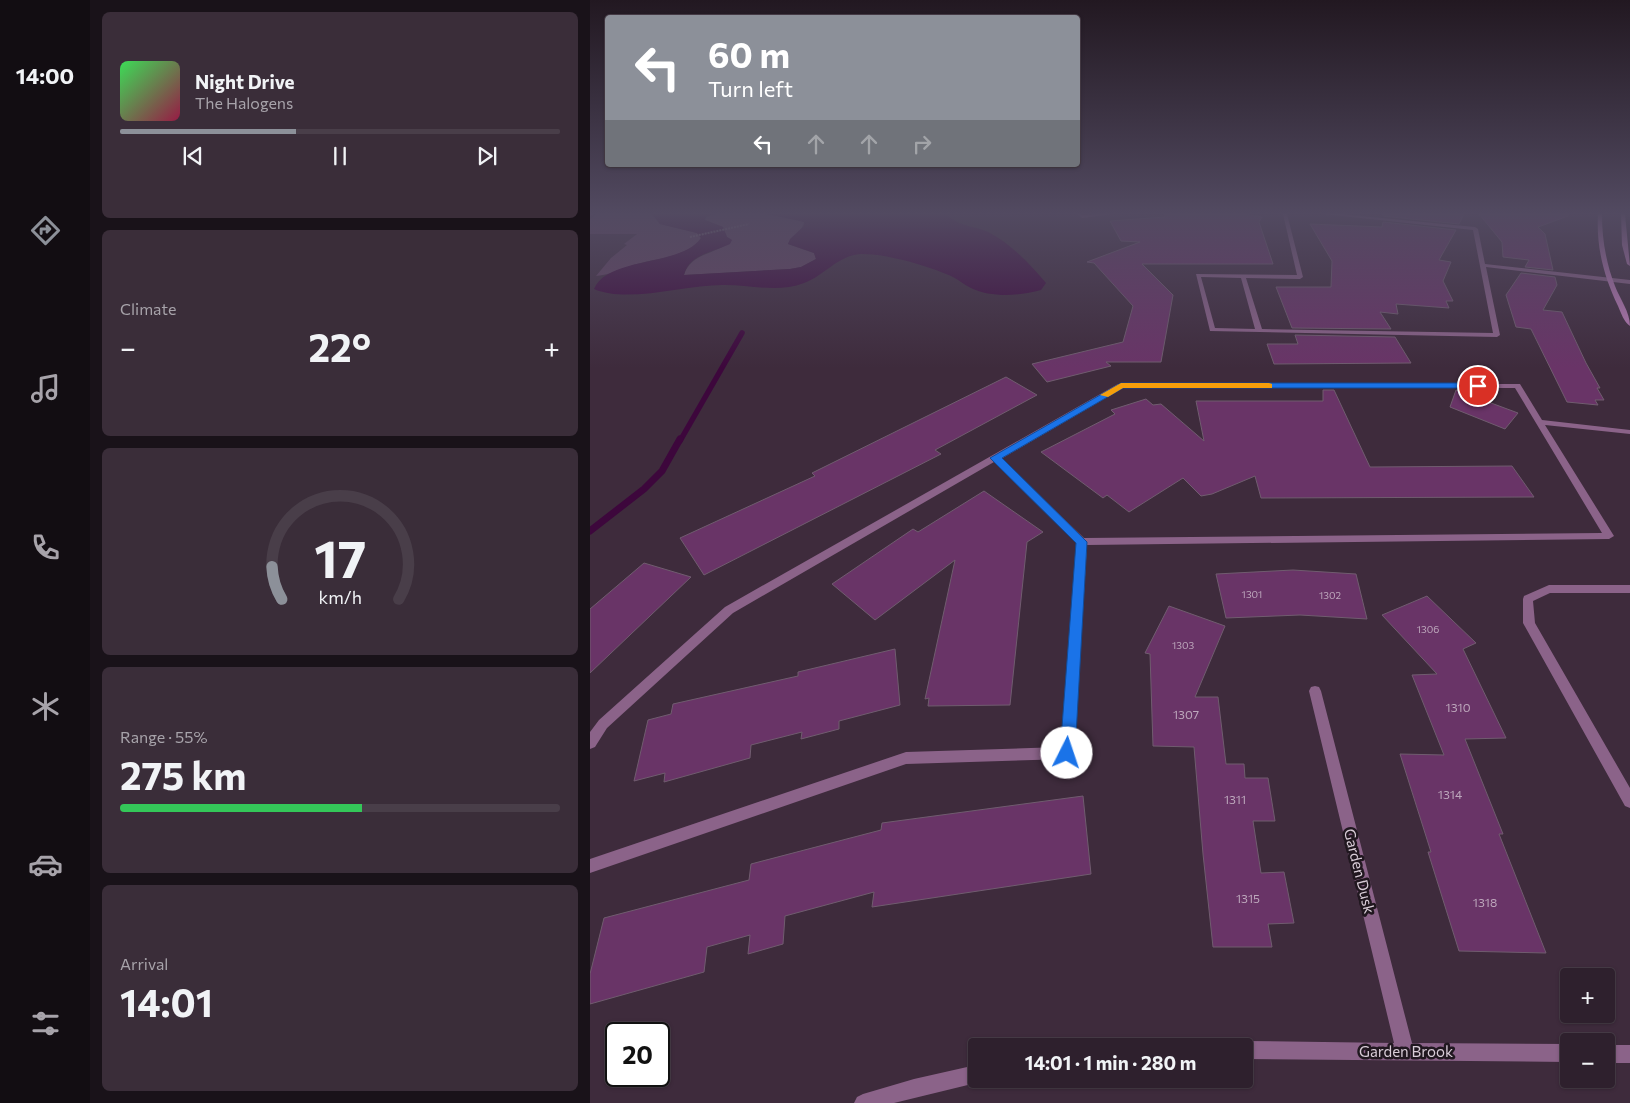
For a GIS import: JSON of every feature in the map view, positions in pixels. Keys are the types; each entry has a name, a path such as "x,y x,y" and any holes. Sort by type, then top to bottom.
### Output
{"street":[{"path":"1297,265 1300,276 1198,276 1212,330 1497,335 1482,265"},
{"path":"1486,265 1630,282"},
{"path":"1607,265 1610,279 1630,324"},
{"path":"1243,276 1259,330"},
{"path":"590,743 604,724 729,610 995,458 1121,386 1517,386 1609,536 1082,542 995,458"},
{"path":"1540,422 1630,432"},
{"path":"590,866 906,758 1067,753 1082,542"},
{"path":"1630,589 1549,589 1528,599 1529,623 1630,801"},
{"name":"Garden Dusk","path":"1315,691 1405,1051"},
{"name":"Garden Brook","path":"1253,1050 1560,1053"},
{"path":"1615,1054 1630,1054"},
{"path":"863,1103 914,1088 968,1076"}],"shaded area":[{"path":"605,265 633,265 607,274 596,276"},
{"path":"689,265 804,265 790,269 684,275"},
{"path":"689,265 684,275 790,269 804,265 832,265 811,280 784,288 725,285 623,295 594,289 602,279 614,271 629,266"},
{"path":"923,265 1030,265 1046,283 1041,290 1024,294 997,295 971,288 951,276"}],"building":[{"path":"1096,265 1143,265 1173,295 1161,362 1106,362 1111,366 1047,382 1032,364 1123,342 1133,306"},
{"path":"1332,265 1450,265 1443,281 1453,301 1446,301 1449,308 1396,304 1398,314 1380,312 1391,329 1292,328 1276,287 1331,287"},
{"path":"1552,265 1553,270 1525,267"},
{"path":"1521,273 1555,277 1557,285 1543,310 1562,312 1600,388 1597,388 1604,400 1595,400 1598,405 1567,402 1531,329 1516,327 1506,295"},
{"path":"1295,335 1395,337 1411,363 1274,364 1267,344 1298,344"},
{"path":"1006,377 1037,395 935,450 941,454 704,575 680,538 815,476 812,473"},
{"path":"1323,390 1334,390 1370,467 1512,466 1534,497 1261,498 1255,476 1212,494 1201,496 1183,478 1129,512 1107,495 1103,498 1041,452 1115,414 1111,410 1146,399 1153,405 1161,404 1204,441 1196,401 1323,401"},
{"path":"1456,390 1518,413 1505,429 1450,407"},
{"path":"984,491 1043,532 1027,542 1010,705 928,706 929,698 925,699 955,560 875,620 832,584 913,529 918,532"},
{"path":"644,563 691,577 590,673 590,609"},
{"path":"1293,570 1356,574 1367,619 1300,615 1226,618 1216,574"},
{"path":"1427,596 1476,643 1463,649 1506,738 1465,739 1503,834 1499,834 1546,953 1459,951 1428,852 1431,852 1400,754 1444,755 1412,675 1437,674 1382,615"},
{"path":"1169,606 1225,626 1195,697 1218,697 1226,764 1244,764 1245,778 1268,778 1275,821 1253,821 1261,873 1284,872 1294,923 1268,924 1272,947 1213,947 1194,747 1153,746 1150,654 1145,653"},
{"path":"895,649 900,705 839,721 839,729 801,739 802,732 751,745 750,758 664,782 665,773 634,781 648,720 671,714 673,704 798,676 798,672"},
{"path":"1083,796 1091,874 872,907 874,892 785,916 783,944 748,954 750,935 707,947 704,972 590,1004 590,974 604,918 749,880 751,864 881,830 882,823"}],"waterway":[{"path":"680,441 742,333"},
{"path":"590,531 644,489 662,471 680,439"}],"slow traffic":[{"path":"1105,395 1121,386 1269,386"}],"route":[{"path":"1067,753 1082,542 995,458 1121,386 1478,386"}]}
